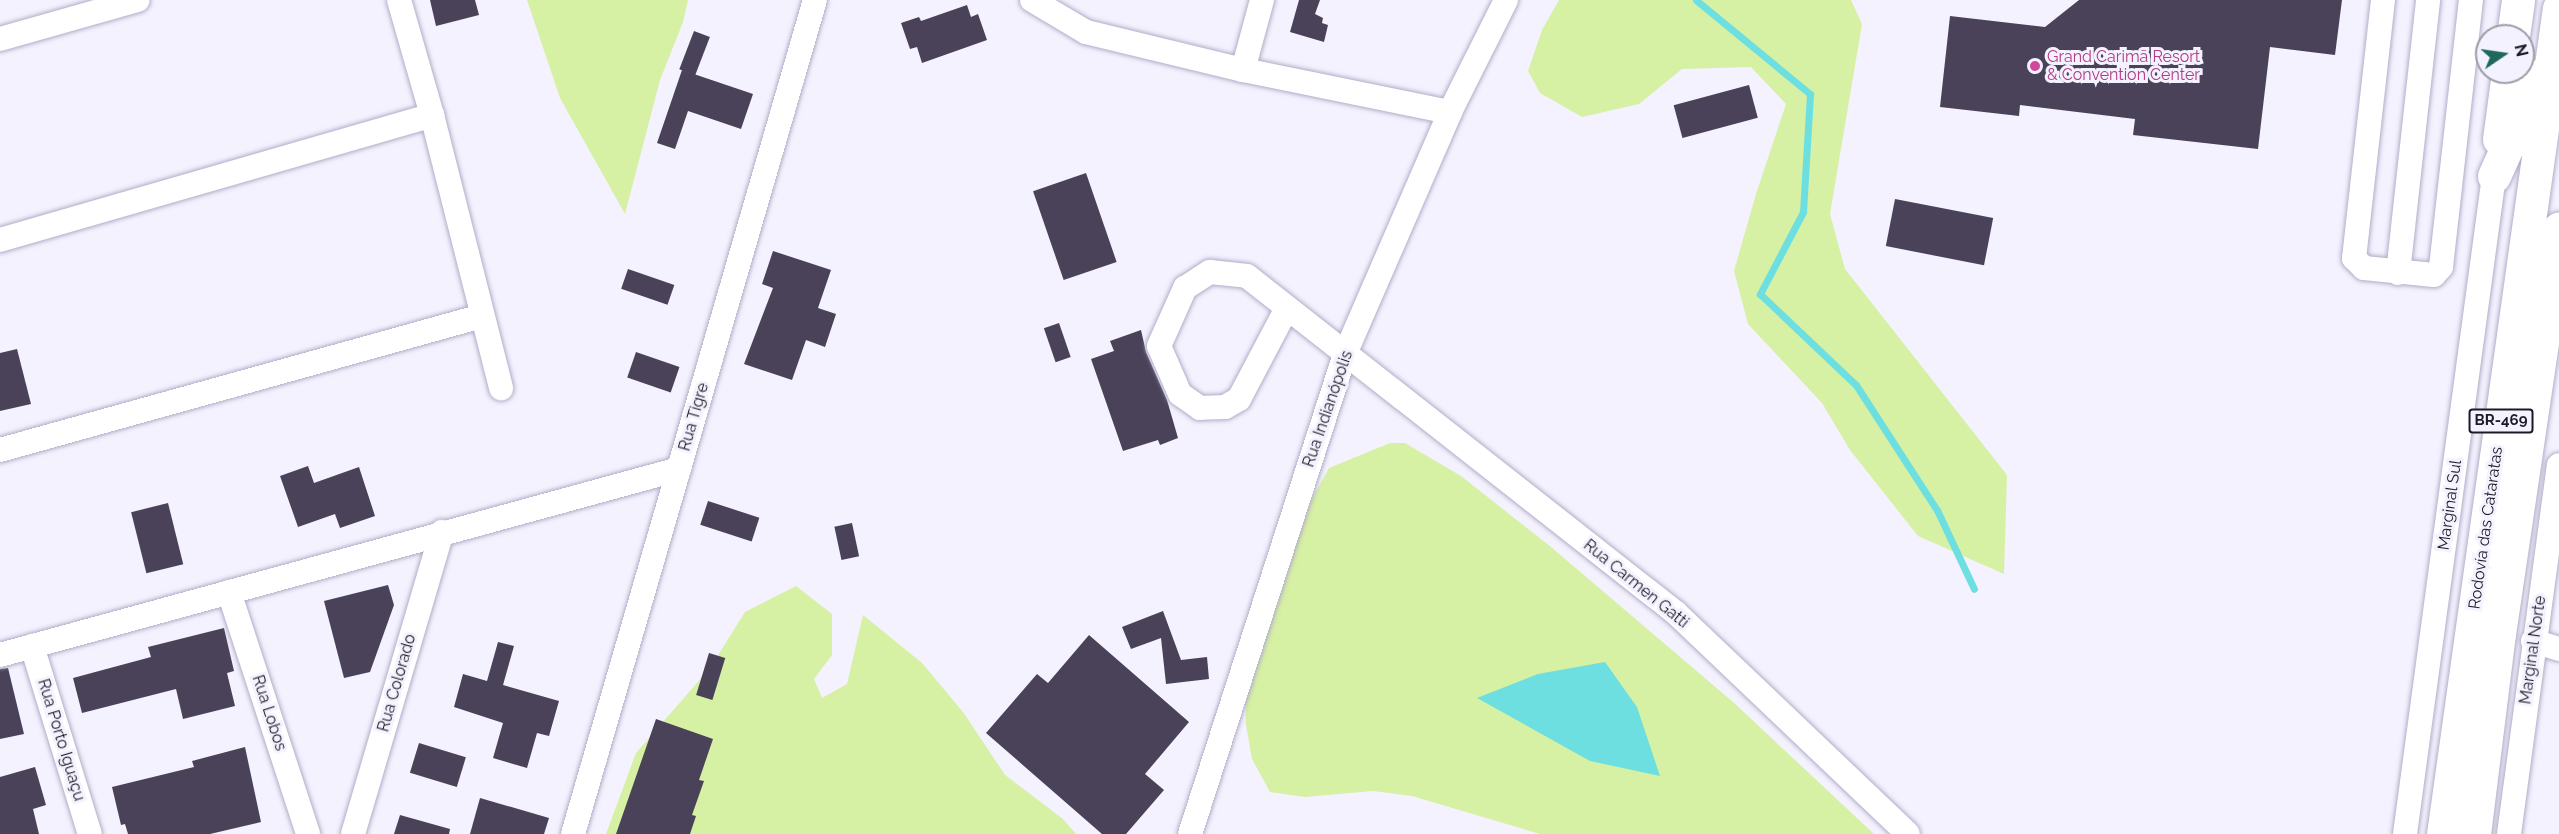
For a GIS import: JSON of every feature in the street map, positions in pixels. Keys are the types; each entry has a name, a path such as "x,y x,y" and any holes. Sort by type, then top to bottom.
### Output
{"highway":[{"path":"2515,24 2518,0"},
{"name":"Rodovía das Cataratas","path":"2443,834 2559,8"},
{"path":"2494,176 2554,40"},
{"path":"2494,176 2506,84"},
{"name":"Rodovía das Cataratas","path":"2474,834 2499,634 2559,228"},
{"path":"2526,448 2559,351"}],"street":[{"path":"0,39 138,0"},
{"path":"399,0 432,115 501,388"},
{"name":"Rua Tigre","path":"573,834 815,0"},
{"path":"1242,70 1262,0"},
{"name":"Rua Indianópolis","path":"1190,834 1345,354 1450,112 1506,0"},
{"path":"2383,0 2354,258 2364,268 2434,275 2441,267 2471,0"},
{"path":"2398,273 2428,0"},
{"path":"1040,2 1086,32 1242,70 1450,112"},
{"path":"0,240 432,115"},
{"name":"Marginal Sul","path":"2405,834 2494,176"},
{"path":"1210,272 1247,276 1287,308 1239,399 1225,407 1200,408 1180,394 1158,346 1185,288 1210,272"},
{"name":"Rua Carmen Gatti","path":"1287,308 1676,613 1908,834"},
{"path":"0,450 482,316"},
{"name":"Marginal Norte","path":"2509,834 2533,641 2559,465"},
{"path":"0,655 442,532 679,469"},
{"name":"Rua Colorado","path":"352,834 442,532"},
{"name":"Rua Lobos","path":"229,592 308,834"},
{"path":"2533,641 2559,649"},
{"name":"Rua Porto Iguaçu","path":"32,646 90,834"}],"green space":[{"path":"527,0 688,0 683,22 660,80 625,214 560,98"},
{"path":"1559,0 1851,0 1862,24 1830,214 1845,269 2007,475 2004,574 1918,536 1850,450 1822,403 1748,324 1734,271 1756,194 1786,104 1751,67 1682,69 1639,104 1582,117 1540,93 1528,71 1542,30"},
{"path":"1390,443 1405,443 1461,476 1551,547 1733,702 1874,834 1540,834 1412,796 1373,791 1305,797 1270,792 1252,759 1246,725 1245,692 1294,531 1329,468"},
{"path":"796,586 832,614 832,655 814,679 822,698 847,684 863,615 922,663 963,712 1005,775 1063,819 1076,834 606,834 636,753 710,668 745,612"}],"water":[{"path":"1605,662 1637,707 1660,776 1590,761 1477,698 1538,674"}],"building":[{"path":"430,0 475,0 479,15 436,26"},
{"path":"1299,0 1320,0 1315,14 1323,18 1322,23 1328,25 1324,42 1290,32"},
{"name":"Grand Carimã Resort & Convention Center","path":"2079,0 2342,0 2335,55 2270,47 2258,149 2133,135 2135,119 2020,105 2019,116 1940,107 1950,16 2045,27"},
{"path":"967,5 971,17 978,14 987,40 922,63 917,47 910,49 901,23 919,17 921,21"},
{"path":"694,31 710,37 695,75 679,69"},
{"path":"682,70 753,94 741,129 688,111 675,149 657,143"},
{"path":"1749,85 1758,118 1682,138 1674,105"},
{"path":"1086,173 1117,262 1064,280 1033,191"},
{"path":"1895,199 1993,218 1984,265 1886,246"},
{"path":"773,251 831,270 818,308 836,314 825,347 806,340 792,380 744,364 773,288 762,284"},
{"path":"628,269 674,285 667,305 621,289"},
{"path":"1059,323 1071,357 1056,362 1044,328"},
{"path":"1141,330 1146,352 1167,400 1178,438 1160,445 1158,440 1123,451 1091,359 1114,351 1110,341"},
{"path":"17,349 31,404 0,411 0,353"},
{"path":"636,352 679,367 671,393 627,378"},
{"path":"308,466 314,483 359,467 375,516 340,528 335,514 298,527 280,476"},
{"path":"708,501 759,518 752,541 700,525"},
{"path":"168,503 183,564 146,573 131,512"},
{"path":"852,523 859,556 841,560 834,527"},
{"path":"388,585 394,605 370,672 344,678 324,601"},
{"path":"1163,611 1181,660 1207,657 1209,679 1166,684 1161,638 1131,649 1122,627"},
{"path":"224,628 234,671 227,673 235,706 183,719 176,689 82,713 73,678 151,657 148,647"},
{"path":"1089,635 1189,722 1145,774 1164,790 1126,834 1102,834 986,733 1037,674 1048,683"},
{"path":"498,642 514,646 503,685 559,701 549,736 537,733 527,768 493,758 503,723 454,707 463,674 487,681"},
{"path":"709,653 725,658 712,700 696,695"},
{"path":"8,668 24,734 0,739 0,669"},
{"path":"656,719 713,739 699,780 704,781 692,815 696,816 690,834 616,834"},
{"path":"419,743 466,757 457,787 410,773"},
{"path":"245,747 261,822 210,834 128,834 125,824 121,825 112,787 194,767 192,761"},
{"path":"35,767 46,805 33,809 39,834 0,834 0,777"},
{"path":"480,798 549,818 544,834 470,834"},
{"path":"400,815 450,829 449,834 394,834"}],"waterway":[{"path":"1696,0 1810,94 1803,212 1760,294 1856,385 1937,510 1974,589"}],"place":[{"name":"Grand Carimã Resort & Convention Center","path":"2035,66"}]}
